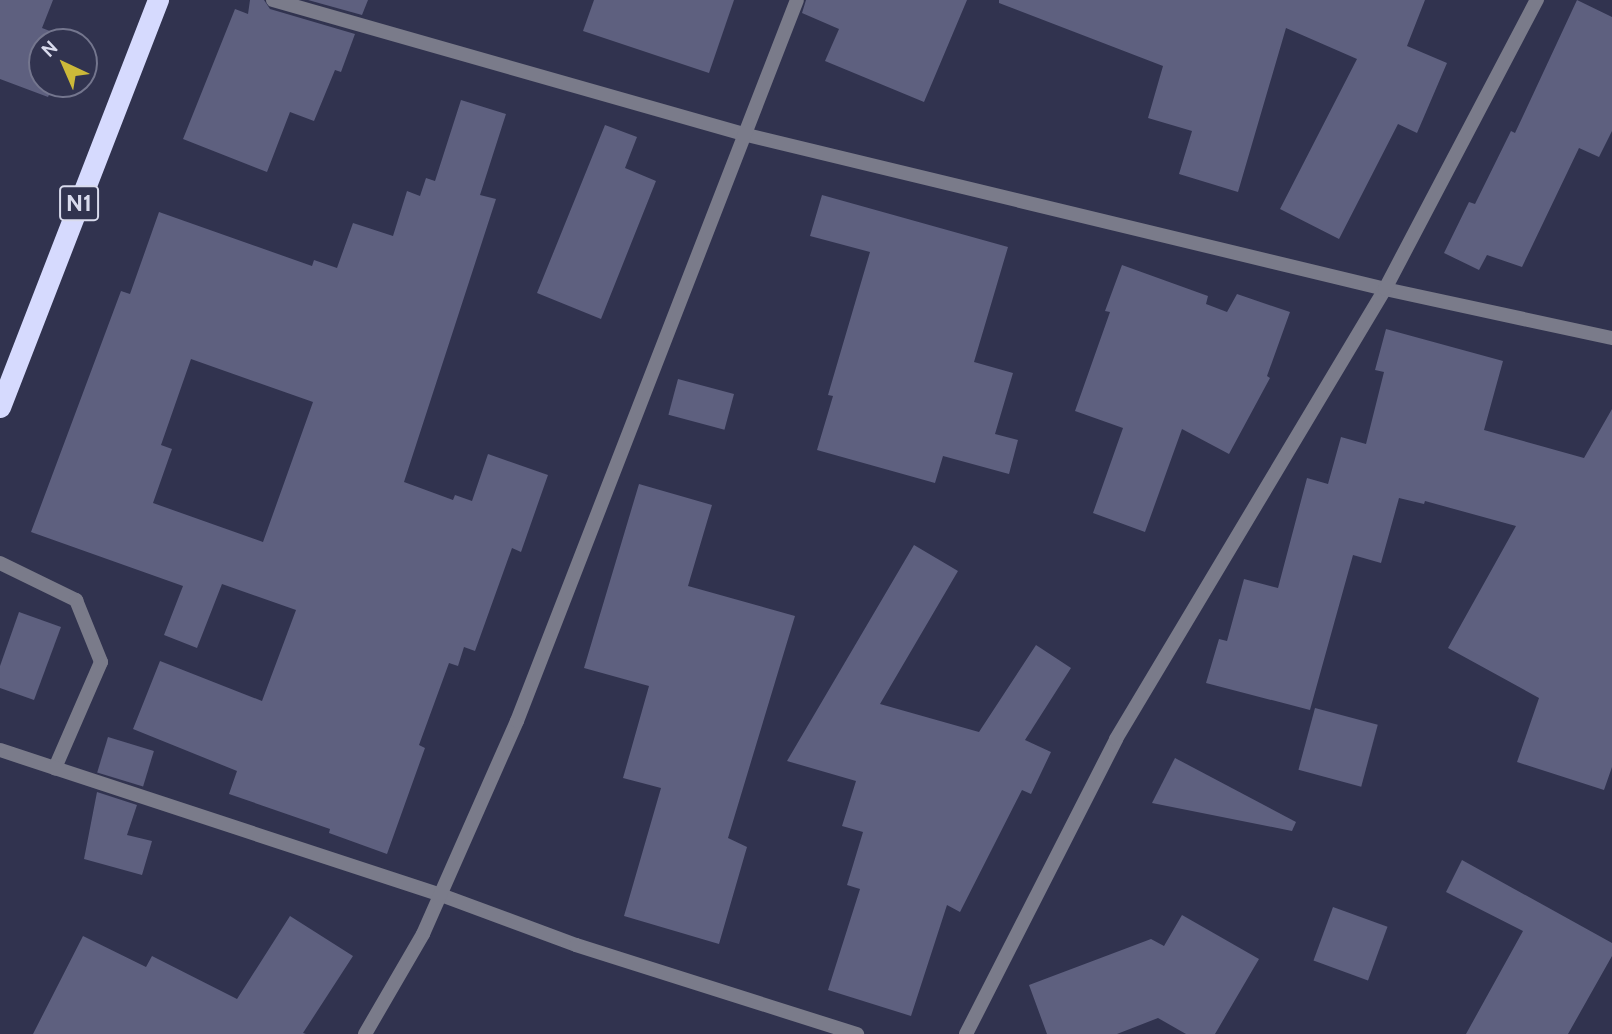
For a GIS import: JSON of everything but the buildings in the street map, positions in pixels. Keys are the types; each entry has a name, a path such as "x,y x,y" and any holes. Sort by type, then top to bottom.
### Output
{"highway":[{"name":"N1","path":"0,407 158,0"}],"street":[{"path":"273,0 747,135 1385,289 1612,338"},
{"path":"365,1034 423,934 517,721 747,135 797,0"},
{"path":"966,1034 1116,739 1385,289 1537,0"},
{"path":"0,563 76,600 101,662 55,768"},
{"path":"0,750 441,895 576,945 857,1034"}]}
